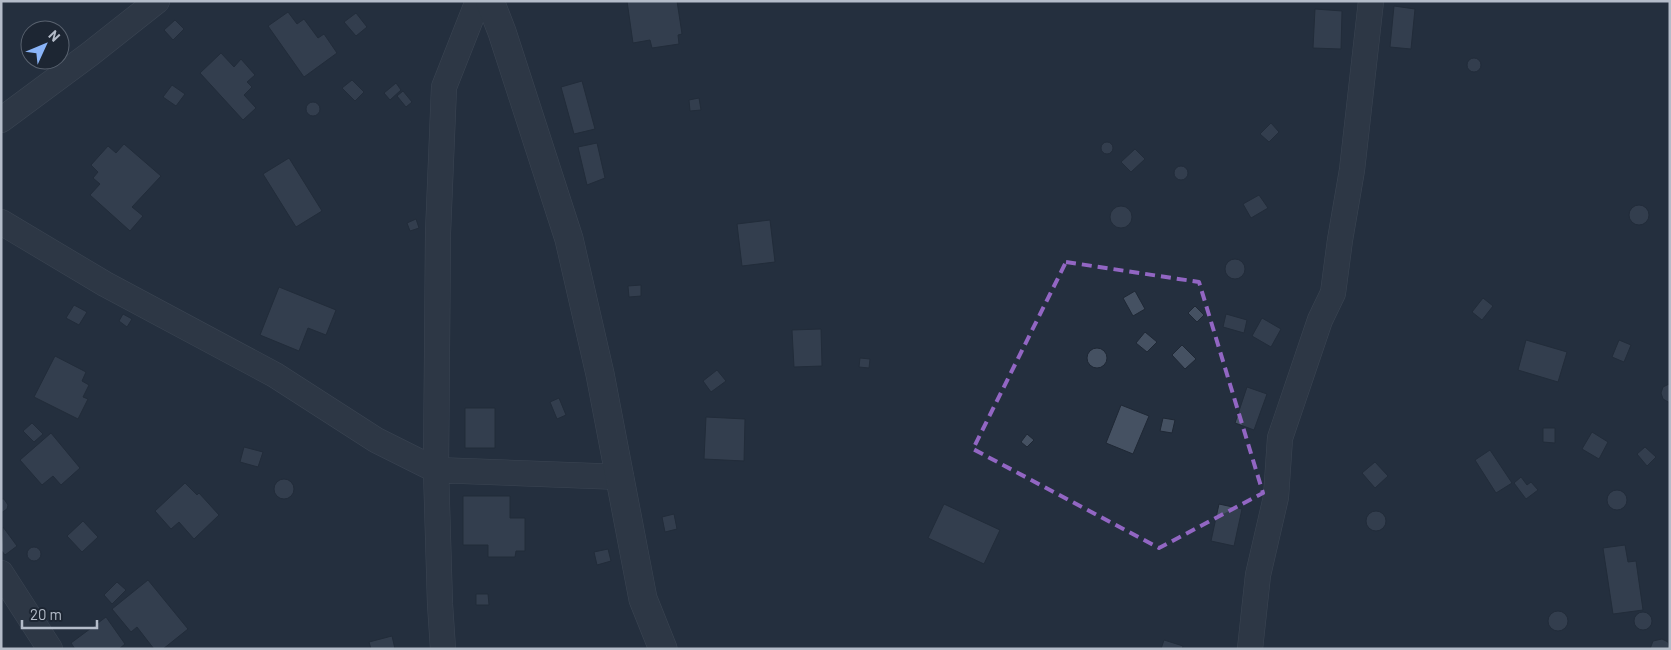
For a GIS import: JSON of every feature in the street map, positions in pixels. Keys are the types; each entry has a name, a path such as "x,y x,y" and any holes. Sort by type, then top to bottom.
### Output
{"street":[{"path":"1,120 90,54 157,1"},
{"path":"443,649 436,470 438,233 444,87 478,1"},
{"path":"490,1 502,32 569,239 600,374 643,599 664,649"},
{"path":"1250,649 1258,575 1276,496 1280,438 1320,320 1333,293 1352,170 1371,1"},
{"path":"1,222 105,284 275,375 376,440 436,470 621,478"},
{"path":"1,573 50,649"}],"highlighted area":[{"path":"1066,262 1199,282 1263,493 1159,548 973,449"}],"building":[{"path":"627,1 677,1 682,34 678,35 679,44 652,48 650,40 633,43"},
{"path":"1394,6 1415,9 1411,49 1390,47"},
{"path":"1315,9 1342,11 1341,49 1313,48"},
{"path":"288,12 297,24 304,19 318,38 324,34 337,53 304,77 268,26"},
{"path":"356,13 367,27 356,36 344,22"},
{"path":"175,20 184,29 173,40 164,30"},
{"path":"221,53 234,67 241,59 255,75 247,82 252,87 244,95 256,108 243,120 200,73"},
{"path":"1471,58 1477,58 1481,65 1477,72 1471,72 1467,68 1467,62"},
{"path":"352,80 364,92 355,101 342,88"},
{"path":"582,81 595,129 574,134 561,87"},
{"path":"396,83 401,90 390,100 384,93"},
{"path":"172,85 185,94 176,106 163,97"},
{"path":"403,91 412,102 406,107 397,96"},
{"path":"699,98 701,110 690,111 689,100"},
{"path":"313,102 318,104 320,109 318,114 313,116 308,114 306,109 308,104"},
{"path":"1271,123 1279,132 1269,142 1260,134"},
{"path":"1105,142 1109,142 1113,148 1109,154 1105,154 1101,150 1101,146"},
{"path":"597,143 605,178 587,185 578,147"},
{"path":"124,144 161,176 132,207 143,216 130,231 90,195 100,184 93,178 98,172 91,165 108,146 116,153"},
{"path":"1135,149 1145,159 1131,172 1121,162"},
{"path":"289,158 322,211 296,227 263,174"},
{"path":"1178,166 1184,166 1188,173 1184,180 1178,180 1174,176 1174,170"},
{"path":"1259,195 1268,208 1251,218 1243,204"},
{"path":"1639,205 1646,208 1649,215 1646,222 1639,225 1632,222 1629,215 1632,208"},
{"path":"1121,206 1129,209 1132,217 1129,225 1121,228 1113,225 1110,217 1113,209"},
{"path":"416,219 419,228 410,231 407,223"},
{"path":"770,220 775,262 742,266 737,224"},
{"path":"1235,259 1242,262 1245,269 1242,276 1235,279 1228,276 1225,269 1228,262"},
{"path":"641,285 641,296 629,297 628,286"},
{"path":"279,287 336,310 326,335 308,328 299,351 260,335"},
{"path":"1135,291 1145,309 1133,316 1123,298"},
{"path":"1483,298 1493,306 1482,320 1472,312"},
{"path":"74,305 87,312 79,325 66,318"},
{"path":"1195,306 1204,315 1197,322 1188,313"},
{"path":"123,314 132,319 127,327 119,321"},
{"path":"1226,314 1247,320 1244,333 1223,327"},
{"path":"1262,318 1281,329 1271,347 1252,336"},
{"path":"821,329 822,366 794,367 792,330"},
{"path":"1145,332 1157,342 1147,352 1136,343"},
{"path":"1526,340 1567,352 1558,382 1518,370"},
{"path":"1619,340 1631,345 1624,362 1612,357"},
{"path":"1182,345 1196,359 1185,369 1172,355"},
{"path":"1097,348 1104,351 1107,358 1104,365 1097,368 1090,365 1087,358 1090,351"},
{"path":"55,356 86,372 82,381 89,385 83,397 88,399 78,419 34,397"},
{"path":"860,358 870,359 869,368 859,367"},
{"path":"717,370 726,381 711,392 703,381"},
{"path":"1669,384 1670,403 1663,399 1661,393 1663,387"},
{"path":"1247,387 1267,394 1254,430 1235,423"},
{"path":"559,398 566,415 557,419 550,402"},
{"path":"1121,405 1149,416 1133,454 1106,443"},
{"path":"465,408 495,408 495,448 465,448"},
{"path":"706,417 745,419 744,461 704,459"},
{"path":"1163,418 1175,420 1172,433 1160,431"},
{"path":"32,423 43,434 34,442 23,431"},
{"path":"1543,428 1555,428 1555,443 1543,442"},
{"path":"1592,432 1608,442 1599,459 1582,449"},
{"path":"51,433 80,468 61,485 53,476 42,485 20,460"},
{"path":"1027,434 1034,440 1027,447 1021,442"},
{"path":"244,447 263,452 258,467 240,462"},
{"path":"1645,447 1656,457 1647,466 1637,454"},
{"path":"1490,450 1512,483 1496,493 1475,460"},
{"path":"1375,462 1388,476 1375,488 1362,473"},
{"path":"1521,477 1527,485 1531,482 1538,490 1526,499 1514,483"},
{"path":"280,479 288,479 294,485 294,493 288,499 280,499 274,493 274,485"},
{"path":"185,483 197,495 199,493 219,515 194,539 179,522 171,529 155,511"},
{"path":"1617,490 1624,493 1627,500 1624,507 1617,510 1610,507 1607,500 1610,493"},
{"path":"463,496 510,496 510,518 525,518 525,551 516,551 515,557 488,557 488,545 463,545"},
{"path":"1,499 4,499 8,505 7,509 1,513"},
{"path":"944,504 1000,530 984,564 928,538"},
{"path":"1219,504 1242,509 1234,546 1211,541"},
{"path":"1372,511 1380,511 1386,517 1386,525 1380,531 1372,531 1366,525 1366,517"},
{"path":"674,514 677,529 665,532 662,517"},
{"path":"83,521 98,537 82,552 67,536"},
{"path":"3,527 17,546 5,555 1,550"},
{"path":"1625,545 1628,562 1636,561 1643,610 1613,614 1603,548"},
{"path":"34,547 39,549 41,554 39,559 34,561 29,559 27,554 29,549"},
{"path":"608,549 611,561 597,565 594,552"},
{"path":"148,580 188,629 163,649 154,649 137,627 131,632 112,609"},
{"path":"117,582 126,590 112,604 104,595"},
{"path":"476,594 488,594 489,605 476,605"},
{"path":"1558,611 1565,614 1568,621 1565,628 1558,631 1551,628 1548,621 1551,614"},
{"path":"1643,612 1649,615 1652,621 1649,627 1643,630 1637,627 1634,621 1637,615"},
{"path":"106,617 125,644 119,649 75,649 71,643"},
{"path":"392,636 395,649 371,649 369,642"},
{"path":"1662,639 1668,642 1670,649 1650,649 1653,641"},
{"path":"1164,640 1183,646 1182,649 1161,649"}]}
